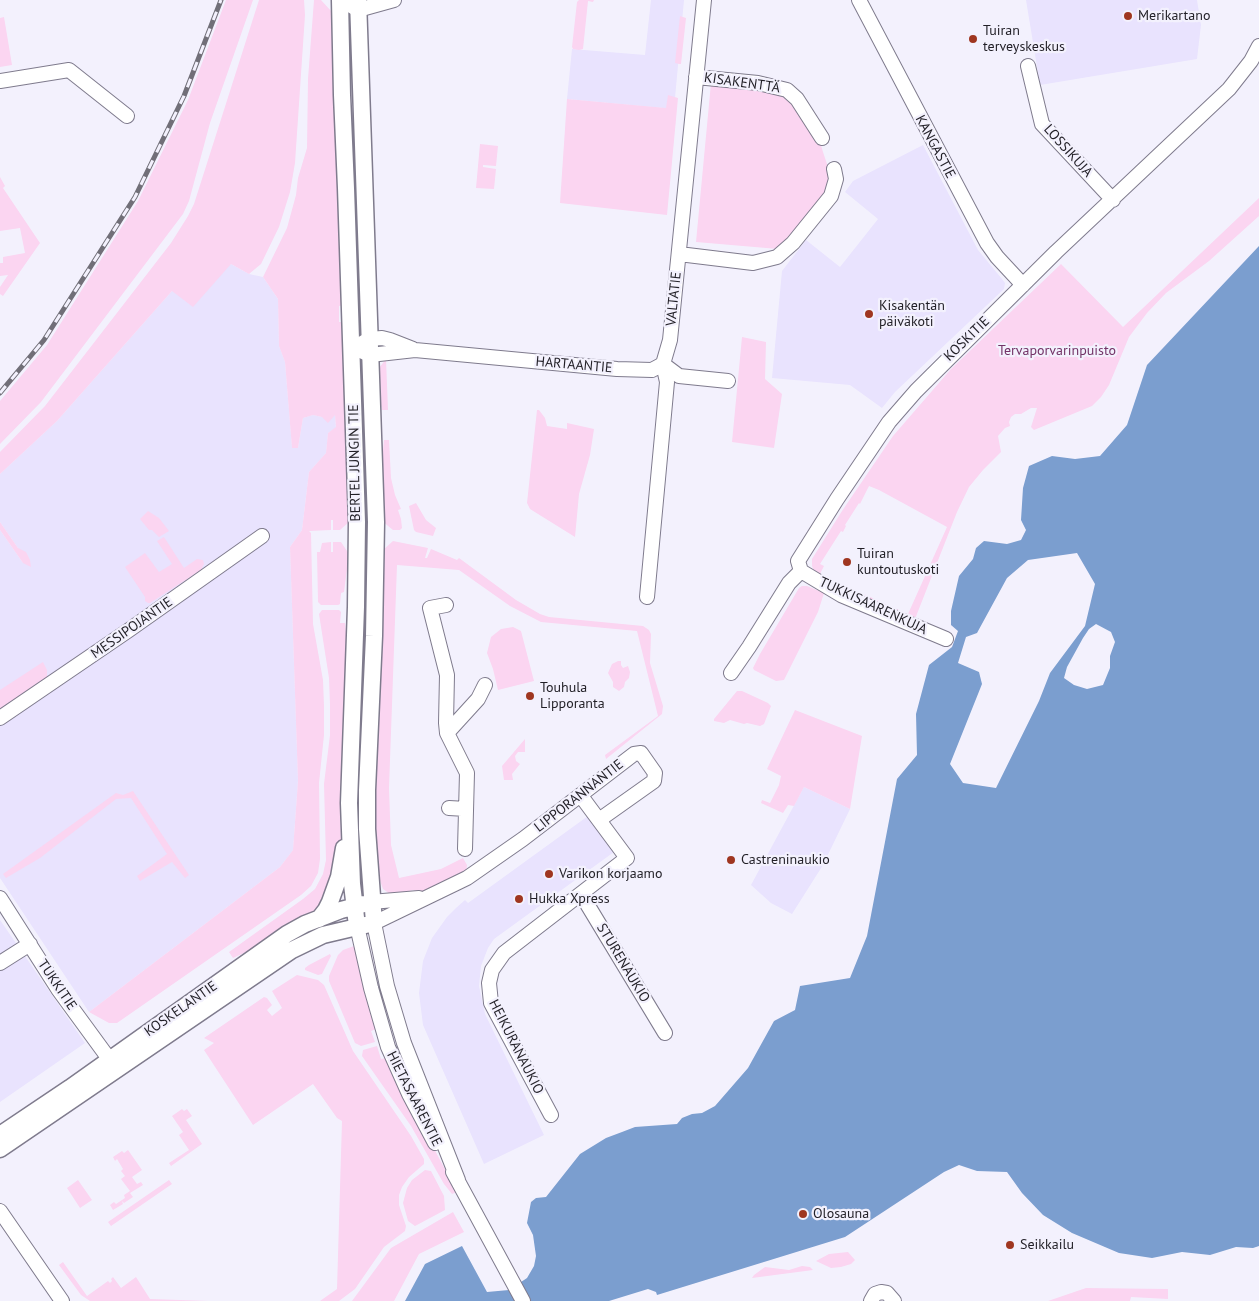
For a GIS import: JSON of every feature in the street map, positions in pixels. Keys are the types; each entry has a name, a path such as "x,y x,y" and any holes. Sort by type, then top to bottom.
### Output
{"main road":[{"name":"BERTEL JUNGIN TIE","path":"340,0 357,522 348,803 357,926"},
{"name":"BERTEL JUNGIN TIE","path":"358,5 376,522 367,790 367,829 374,923"},
{"path":"319,919 330,902 339,877 348,803"},
{"name":"KOSKELANTIE","path":"0,1150 287,934 354,905 371,902"},
{"name":"KOSKELANTIE","path":"0,1135 70,1088 113,1064 292,950 323,935 374,923"}],"street":[{"path":"340,0 358,5 394,0"},
{"name":"VALTATIE","path":"647,598 667,382 663,364 670,340 704,0"},
{"name":"KANGASTIE","path":"859,0 986,243 997,258 1023,285"},
{"name":"KOSKITIE","path":"731,673 789,583 801,571 798,561 802,554 889,422 923,384 1023,285 1229,90 1252,61 1259,46"},
{"name":"LOSSIKUJA","path":"1028,66 1042,124 1113,200"},
{"path":"0,81 69,70 127,116"},
{"name":"KISAKENTTÄ","path":"696,77 758,83 787,90 796,99 822,138"},
{"path":"679,254 753,263 777,257 793,243 831,196 836,179 834,169"},
{"name":"HARTAANTIE","path":"370,347 382,338 415,350 617,369 652,370 663,364"},
{"path":"352,347 370,347"},
{"path":"663,364 679,376 728,381"},
{"name":"MESSIPOJANTIE","path":"0,718 262,536"},
{"name":"TUKKISAARENKUJA","path":"801,571 841,595 946,639"},
{"path":"446,605 430,608 446,675 447,733 467,773 465,849"},
{"path":"447,733 478,699 484,686"},
{"name":"LIPPORANNANTIE","path":"374,923 467,878 522,840 634,754 641,753 655,774 654,781 599,820"},
{"path":"581,796 627,858 581,894"},
{"path":"449,808 466,809"},
{"name":"HEIKURANAUKIO","path":"551,1116 491,1002 488,990 495,964 504,953 581,894"},
{"name":"STURENAUKIO","path":"581,894 664,1033"},
{"name":"LIPPORANNANTIE","path":"371,902 407,900 432,896"},
{"name":"TUKKITIE","path":"0,898 58,989 113,1064"},
{"name":"HIETASAARENTIE","path":"374,923 387,986 404,1044 458,1180"},
{"name":"HIETASAARENTIE","path":"357,926 371,988 388,1047 422,1121 458,1180 500,1262 523,1301"},
{"path":"0,963 30,944"},
{"path":"0,1211 62,1301"},
{"path":"871,1301 874,1294 881,1292 887,1293 894,1301"}],"shaded area":[{"path":"651,0 684,0 674,109 567,99 572,49 645,55"},
{"path":"1026,0 1197,0 1201,25 1197,59 1040,85"},
{"name":"Kisakentän päiväkoti","path":"923,145 978,250 1005,283 1004,289 895,392 882,408 850,385 772,378 782,271 806,240 840,267 878,219 845,192 853,181"},
{"path":"231,264 249,274 263,277 278,299 279,346 285,362 292,447 298,448 303,418 313,415 322,417 335,414 336,428 328,433 326,453 309,472 302,530 290,547 298,781 293,850 280,867 89,1012 0,878 0,530 23,563 18,548 0,522 0,474 57,421 172,291"},
{"path":"804,787 850,809 823,865 792,914 771,903 751,885"},
{"path":"588,816 614,852 494,939 488,948 481,966 479,986 485,1014 544,1135 484,1164 423,1025 419,993 423,961 432,938 447,917 465,900 468,903"},
{"path":"0,920 85,1043 0,1102"}],"green space":[{"path":"226,0 253,0 210,123 189,201 183,214 41,402 0,444 0,401 47,345 138,201 188,100"},
{"path":"259,0 304,0 305,15 295,163 290,192 279,227 261,264 249,274 231,264 193,307 172,291 57,421 0,474 0,452 45,406 171,243 188,216 194,204"},
{"path":"314,0 321,0 332,12 343,305 339,306 339,322 343,322 349,522 340,530 333,530 333,520 331,520 331,530 309,531 311,533 313,624 323,680 324,706 324,735 319,783 320,859 318,873 311,886 301,895 117,1023 109,1023 89,1012 280,867 293,850 298,781 290,547 302,530 309,472 326,453 328,433 336,427 335,415 328,423 322,417 313,415 303,418 298,448 292,448 285,362 279,346 278,299 263,277 287,228 307,148 308,79"},
{"path":"579,0 594,0 593,2 588,1 583,49 579,50 572,47 577,2"},
{"path":"680,16 686,18 681,64 679,64 675,63"},
{"path":"4,17 12,65 0,67 0,18"},
{"path":"711,83 759,87 788,96 820,142 830,173 827,192 791,239 778,249 696,242"},
{"path":"668,95 678,98 667,215 560,203 567,99 666,108"},
{"path":"480,144 498,146 496,166 483,165 483,167 496,169 494,189 476,188"},
{"path":"0,177 5,186 3,188 40,243 3,296 0,294 0,287 8,275 0,276 0,263 3,263 3,257 25,253 20,228 0,231"},
{"name":"Tervaporvarinpuisto","path":"1259,198 1259,216 1209,261 1166,293 1147,313 1129,337 1109,385 1092,406 1034,430 1031,427 1037,408 1031,408 1011,417 1010,426 1005,428 998,436 1001,452 969,487 957,512 915,619 849,592 850,589 857,591 908,614 947,527 879,490 869,486 860,504 845,525 843,532 841,531 820,564 824,566 819,576 814,571 812,559 893,436 951,369 1061,264 1123,327"},
{"path":"742,337 766,342 765,379 782,394 774,448 732,442"},
{"path":"386,359 388,410 382,410 377,384 379,368"},
{"path":"537,410 545,418 547,426 567,429 567,423 594,429 590,455 579,494 575,537 530,509 527,503"},
{"path":"384,440 389,440 391,478 401,509 398,510 402,528 400,530 393,530 382,521 380,481"},
{"path":"416,503 426,520 436,528 433,536 414,530 409,506"},
{"path":"148,511 159,518 169,531 159,537 152,530 149,530 140,519"},
{"path":"0,522 18,548 26,552 31,567 23,563 0,530"},
{"path":"164,537 184,568 197,559 203,560 204,564 201,570 148,603 125,567 145,553 159,572 172,564 157,541"},
{"path":"393,541 428,548 425,558 427,558 431,549 457,560 459,558 516,600 540,614 549,617 643,626 651,634 650,663 663,706 662,714 606,759 605,755 658,716 637,631 541,622 510,606 459,570 397,565 389,788 391,845 399,878 441,869 463,858 467,865 466,873 421,893 413,890 401,896 390,894 383,889 377,872 372,800 382,615 383,550"},
{"path":"331,542 331,552 333,552 333,542 341,542 349,554 344,592 341,593 340,604 321,605 318,602 317,552 320,552 322,543"},
{"path":"807,586 824,593 818,612 784,680 776,681 753,668 799,588"},
{"path":"322,610 339,610 341,612 340,623 345,623 348,654 340,798 341,844 323,907 257,947 233,958 229,952 303,899 315,889 323,874 326,860 324,784 330,735 330,705 329,678 319,614"},
{"path":"513,627 521,631 534,681 498,690 487,653 491,637 501,629"},
{"path":"621,661 623,668 628,666 630,672 624,687 619,691 613,687 613,682 608,673 612,664"},
{"path":"43,662 47,670 47,677 0,709 0,690"},
{"path":"737,691 742,691 771,706 764,724 760,726 730,720 724,723 714,721"},
{"path":"795,710 862,736 850,809 804,787 794,806 788,805 783,813 761,803 762,800 770,803 779,785 781,776 767,769"},
{"path":"525,739 525,752 518,752 515,756 516,761 520,764 512,774 513,780 504,780 502,766"},
{"path":"133,791 189,875 185,878 172,862 140,881 137,876 167,854 131,798 116,799 40,858 6,878 3,874 116,793 123,795"},
{"path":"354,946 376,1029 371,1031 375,1042 361,1046 355,1043 329,981 329,976 338,955 343,950"},
{"path":"330,954 331,956 322,974 318,975 305,970 309,965"},
{"path":"297,975 318,980 324,985 353,1051 411,1136 424,1159 424,1164 409,1177 399,1195 399,1205 406,1226 405,1231 384,1247 355,1289 339,1301 320,1301 337,1289 342,1121 337,1118 313,1084 253,1125 204,1050 214,1043 204,1038 264,997 272,1005 267,1010 272,1016 282,1008 272,991"},
{"path":"377,1046 381,1059 386,1058 457,1192 452,1194 444,1184 411,1126 362,1056 363,1050"},
{"path":"182,1109 184,1111 187,1109 192,1116 186,1120 202,1144 171,1166 169,1163 189,1150 179,1135 183,1132 172,1116"},
{"path":"128,1150 142,1170 132,1177 137,1184 141,1182 143,1185 130,1193 133,1197 124,1203 122,1201 123,1204 113,1210 110,1205 114,1202 116,1204 125,1198 124,1195 130,1191 121,1179 125,1176 121,1171 123,1169 117,1159 115,1161 113,1157 122,1151 124,1153"},
{"path":"425,1170 431,1171 444,1196 445,1210 415,1226 408,1221 403,1203 407,1188 412,1180"},
{"path":"78,1180 92,1200 80,1208 67,1188"},
{"path":"169,1180 172,1184 111,1226 108,1222"},
{"path":"453,1212 464,1232 419,1254 394,1301 352,1301 391,1248"},
{"path":"848,1252 855,1260 851,1264 841,1267 831,1268 816,1261 829,1254"},
{"path":"63,1262 87,1296 108,1281 110,1283 113,1277 121,1288 136,1277 150,1299 209,1301 90,1301 81,1295 59,1265"},
{"path":"802,1266 810,1267 813,1270 752,1278 765,1267 789,1270"},
{"path":"1086,1288 1168,1289 1168,1299 1131,1297 1130,1301 1048,1301"}],"water":[{"path":"1259,246 1259,1246 1253,1248 1236,1247 1210,1255 1182,1252 1152,1258 1119,1253 1072,1233 1043,1215 1022,1193 1007,1172 977,1171 959,1165 944,1172 845,1237 657,1295 656,1292 648,1289 609,1301 405,1301 425,1264 462,1246 487,1292 509,1290 527,1278 534,1266 536,1256 533,1235 527,1223 531,1202 536,1198 546,1197 580,1154 606,1138 635,1127 677,1124 682,1118 702,1113 715,1106 748,1068 774,1021 795,1010 800,986 850,978 867,936 897,779 917,755 916,714 929,665 952,647 958,631 951,625 951,611 959,576 973,559 976,548 984,541 1007,544 1021,540 1026,530 1021,520 1023,488 1029,466 1052,456 1075,459 1100,456 1127,425 1147,365","holes":["1077,553 1095,584 1085,626 1050,673 1039,701 996,788 963,783 950,764 982,684 979,672 958,663 966,637 977,633 1007,578 1028,560","1096,624 1111,632 1115,642 1110,656 1110,668 1103,685 1087,689 1074,685 1064,678 1067,667 1083,638 1089,629"]}],"railway":[{"path":"0,393 44,340 135,197 184,96 221,0"}],"place":[{"name":"Merikartano","path":"1128,16"},
{"name":"Tuiran terveyskeskus","path":"973,39"},
{"name":"Kisakentän päiväkoti","path":"869,314"},
{"name":"Tuiran kuntoutuskoti","path":"847,562"},
{"name":"Touhula Lipporanta","path":"530,696"},
{"name":"Castreninaukio","path":"731,860"},
{"name":"Varikon korjaamo","path":"549,874"},
{"name":"Hukka Xpress","path":"519,899"},
{"name":"Olosauna","path":"803,1214"},
{"name":"Seikkailu","path":"1010,1245"}]}
